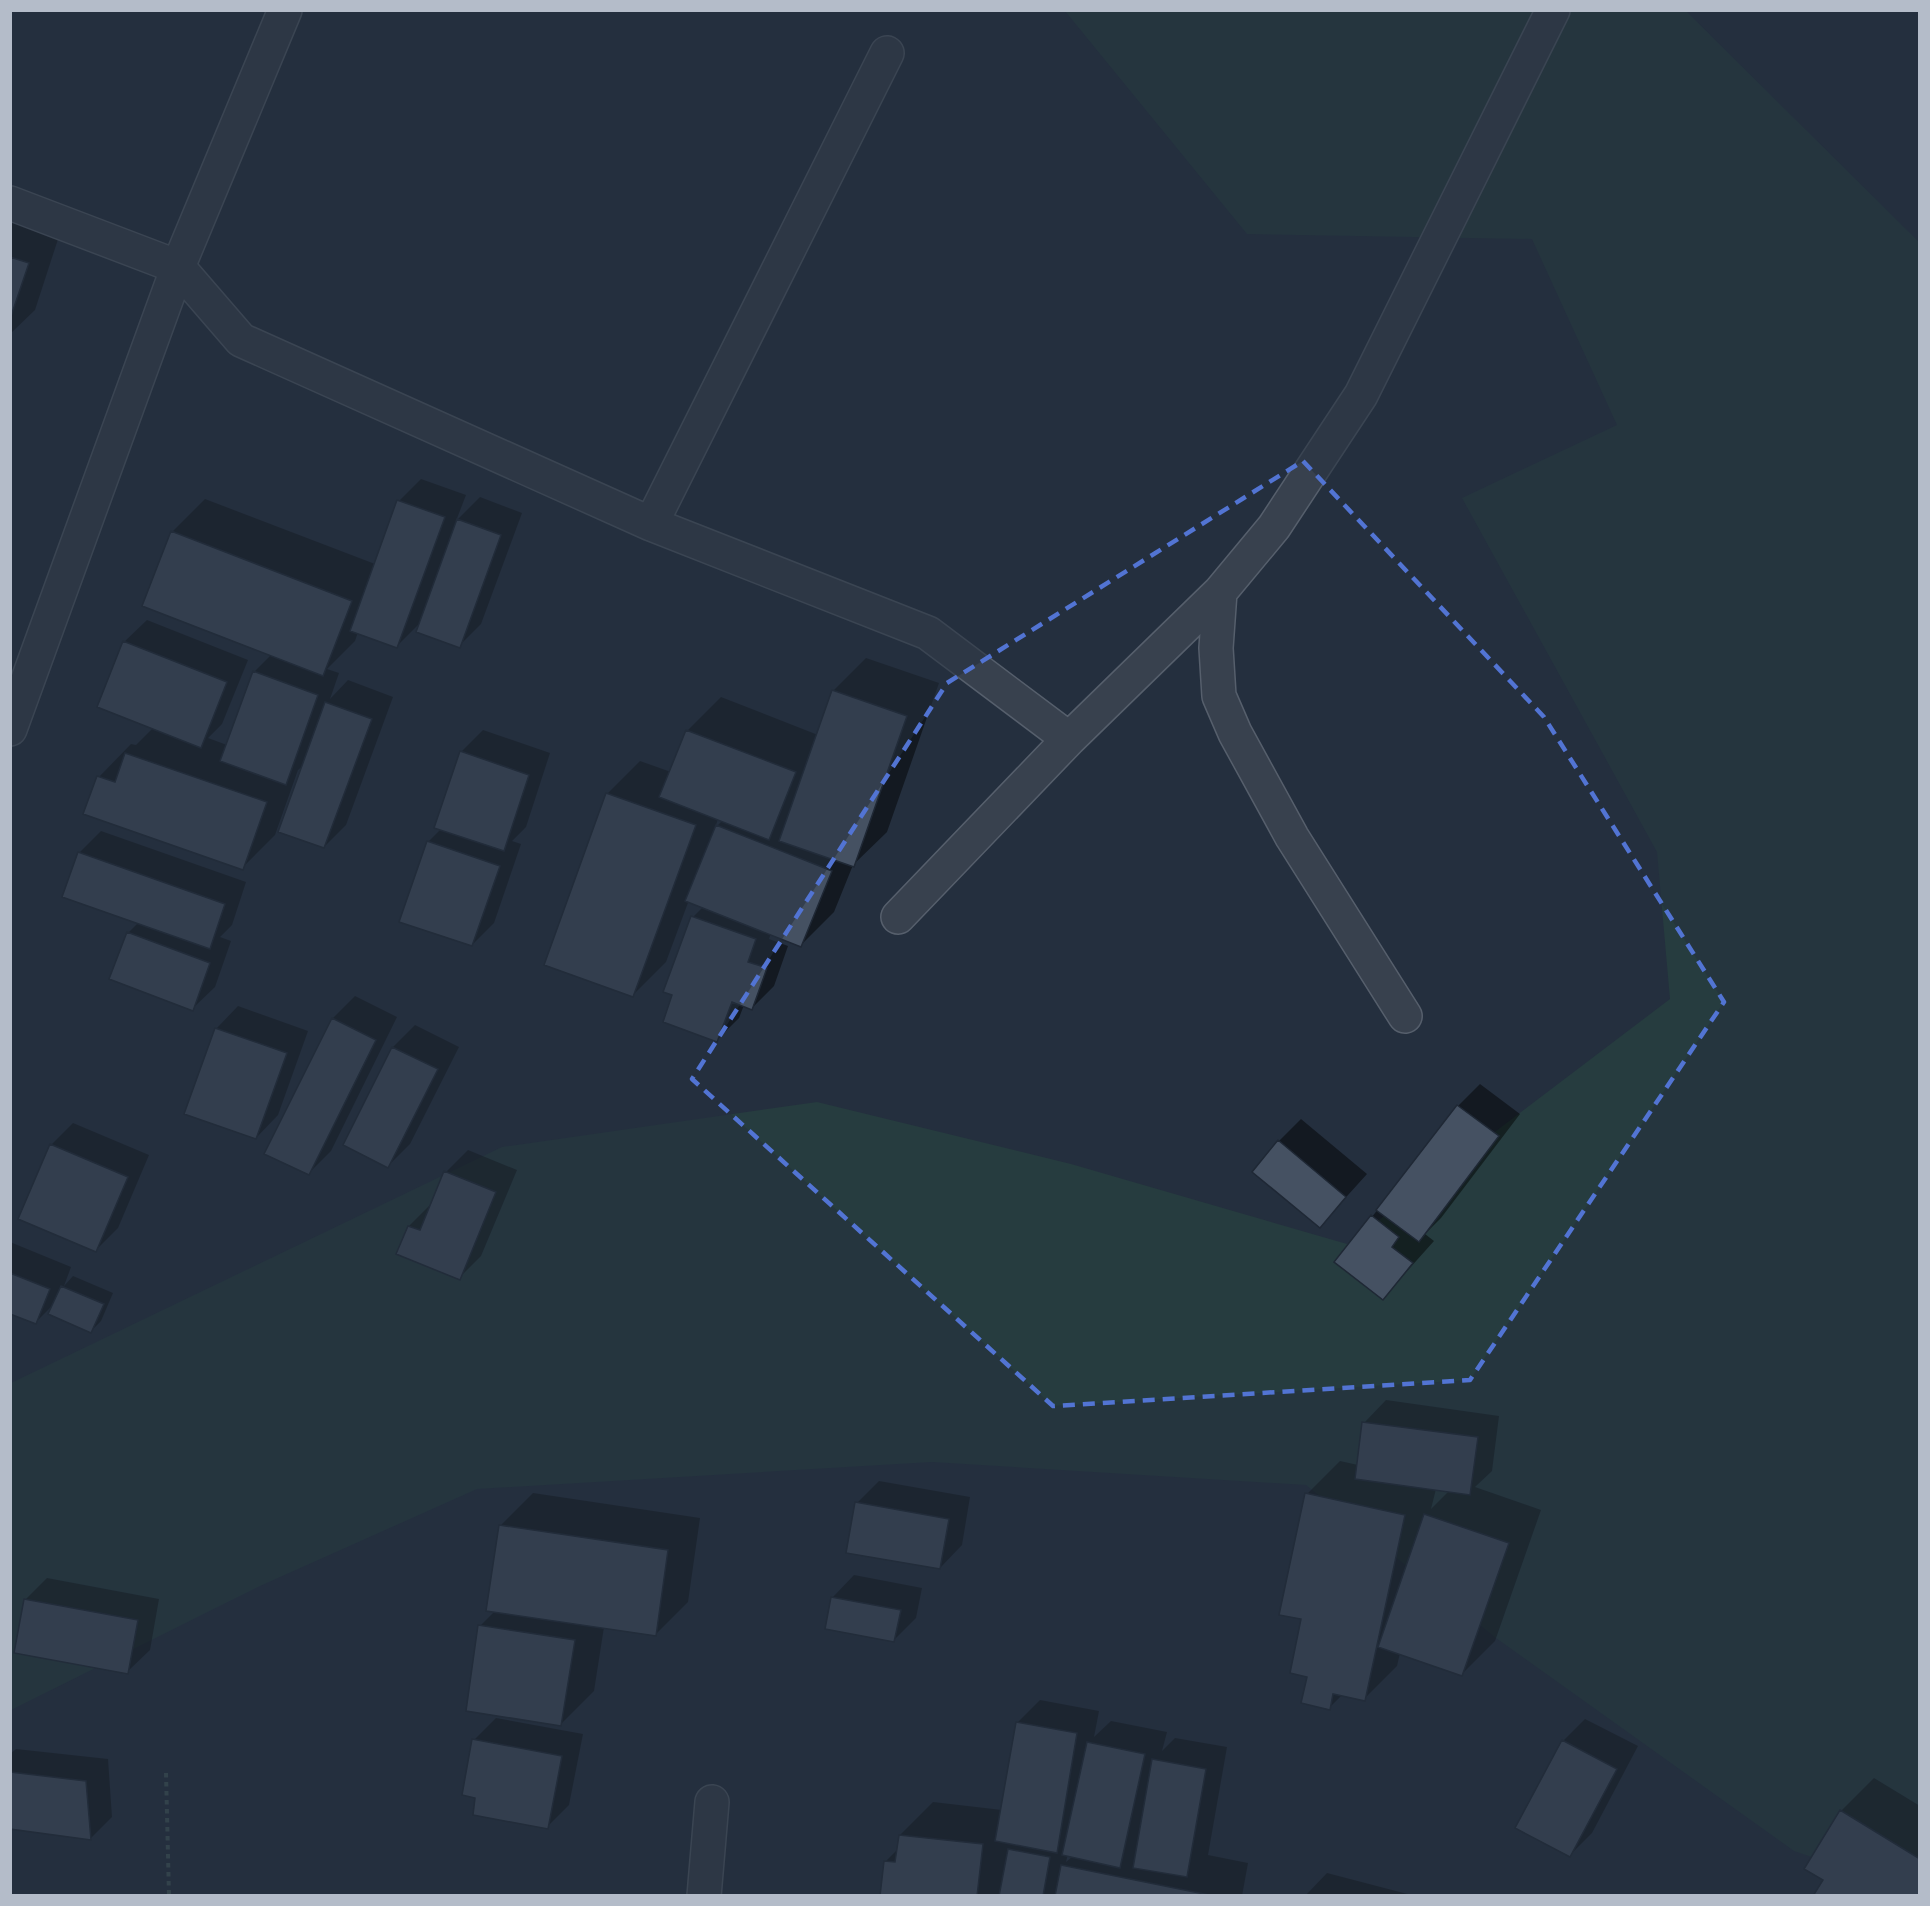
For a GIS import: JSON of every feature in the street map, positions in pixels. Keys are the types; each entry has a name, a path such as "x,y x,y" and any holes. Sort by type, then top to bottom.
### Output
{"street":[{"path":"10,729 178,267 285,10"},
{"path":"898,917 1069,739 1220,592 1274,527 1361,395 1553,10"},
{"path":"651,524 887,53"},
{"path":"10,203 178,267 242,340 651,524 928,633 1069,739"},
{"path":"1220,592 1216,648 1219,696 1231,724 1292,837 1405,1016"},
{"path":"704,1896 712,1802"}],"path":[{"path":"166,1773 169,1896"}],"highlighted area":[{"path":"1303,461 1544,717 1724,1002 1470,1380 1053,1406 692,1079 947,683"}],"green space":[{"path":"1065,11 1686,11 1919,242 1919,1893 1794,1851 1496,1638 1306,1485 932,1462 477,1489 260,1586 11,1710 11,1383 502,1147 817,1102 1071,1164 1347,1244 1670,999 1657,852 1462,498 1617,425 1532,239 1247,234"}],"building":[{"path":"10,257 29,263 10,319"},
{"path":"397,500 445,517 397,648 350,631"},
{"path":"457,519 501,535 460,648 416,632"},
{"path":"171,531 352,601 323,676 142,606"},
{"path":"123,641 227,682 201,748 97,707"},
{"path":"253,671 318,695 286,785 220,761"},
{"path":"832,690 907,716 854,867 779,841"},
{"path":"325,702 372,719 324,848 278,832"},
{"path":"686,730 796,772 769,840 659,797"},
{"path":"460,751 529,775 504,851 434,828"},
{"path":"125,753 267,802 243,870 83,814 97,776 115,782"},
{"path":"606,793 696,825 633,997 544,965"},
{"path":"716,825 832,871 801,947 685,901"},
{"path":"427,841 500,866 472,946 399,922"},
{"path":"78,852 225,904 210,949 62,897"},
{"path":"691,916 756,939 748,962 767,968 752,1010 732,1002 717,1042 663,1022 672,995 663,992"},
{"path":"127,932 210,963 193,1011 109,979"},
{"path":"332,1018 376,1040 309,1175 264,1154"},
{"path":"215,1028 287,1053 256,1139 184,1114"},
{"path":"392,1047 438,1069 388,1168 343,1145"},
{"path":"1457,1105 1499,1136 1419,1242 1376,1210"},
{"path":"1278,1140 1346,1197 1320,1228 1252,1172"},
{"path":"50,1144 128,1177 96,1252 18,1219"},
{"path":"444,1171 496,1192 460,1280 396,1254 408,1226 420,1230"},
{"path":"1371,1215 1399,1237 1392,1247 1413,1263 1383,1300 1334,1262"},
{"path":"10,1273 50,1289 36,1324 10,1314"},
{"path":"61,1286 104,1304 91,1333 48,1314"},
{"path":"1362,1422 1478,1437 1470,1495 1355,1479"},
{"path":"1305,1493 1405,1515 1365,1701 1333,1694 1330,1710 1301,1703 1307,1677 1290,1673 1301,1619 1279,1615"},
{"path":"855,1502 949,1519 940,1569 846,1553"},
{"path":"1424,1514 1509,1543 1462,1676 1378,1647"},
{"path":"499,1525 668,1550 656,1636 486,1611"},
{"path":"831,1597 901,1610 894,1642 825,1629"},
{"path":"24,1599 138,1620 128,1674 14,1653"},
{"path":"478,1625 575,1640 561,1726 466,1711"},
{"path":"1016,1722 1077,1733 1057,1853 995,1841"},
{"path":"472,1739 562,1756 548,1829 473,1815 475,1798 462,1795"},
{"path":"1562,1740 1617,1769 1570,1857 1515,1828"},
{"path":"1087,1742 1145,1754 1120,1868 1062,1855"},
{"path":"1152,1759 1206,1769 1187,1877 1133,1868"},
{"path":"10,1772 86,1781 91,1840 10,1829"},
{"path":"1840,1810 1920,1859 1920,1896 1813,1896 1823,1880 1804,1869"},
{"path":"899,1835 983,1844 977,1896 880,1896 884,1861 895,1862"},
{"path":"1008,1849 1050,1857 1043,1896 999,1896"},
{"path":"1061,1865 1214,1896 1055,1896"}]}
